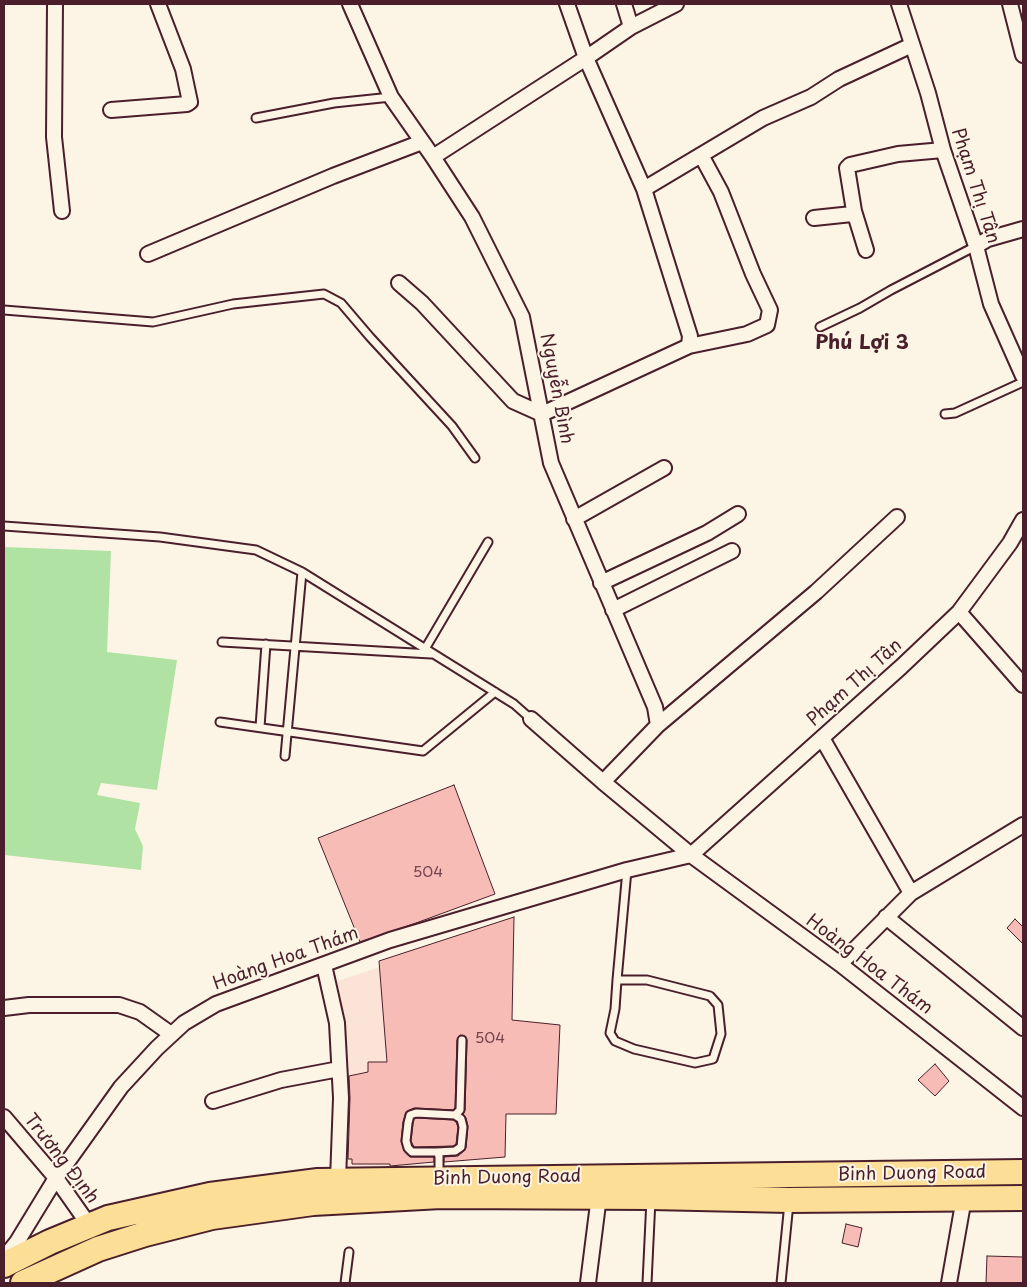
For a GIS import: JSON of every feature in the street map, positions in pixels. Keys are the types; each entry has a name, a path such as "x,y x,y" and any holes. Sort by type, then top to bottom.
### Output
{"highway":[{"name":"Binh Duong Road","path":"4,1265 50,1242 108,1218 210,1195 318,1181 1023,1172"},
{"name":"Binh Duong Road","path":"22,1283 98,1249 145,1234 212,1217 313,1203 442,1196 599,1196 790,1200 1023,1198"},
{"path":"89,1225 98,1249"}],"street":[{"path":"55,4 54,137 62,211"},
{"path":"110,110 187,104 190,102 183,69 158,4"},
{"name":"Nguyễn Bình","path":"350,4 391,97 472,217 522,317 551,462 655,707 658,725"},
{"path":"567,4 586,58 644,189 690,336 689,346"},
{"path":"624,4 631,27"},
{"path":"433,157 631,27 676,4"},
{"name":"Phạm Thị Tân","path":"899,4 928,93 943,150 976,246 992,304 1023,376"},
{"path":"1010,4 1023,55"},
{"path":"644,189 763,118 811,97 839,79 912,45"},
{"path":"148,254 333,176 422,142"},
{"path":"866,250 854,211 847,168 850,165 898,154 943,150"},
{"path":"400,283 422,303 513,401 542,414 689,346 747,334 766,325 770,310 753,274 721,192 701,155"},
{"path":"814,218 852,214 854,211"},
{"path":"976,246 988,239 1023,228"},
{"path":"574,519 664,468"},
{"path":"601,583 707,533 738,514"},
{"path":"602,782 658,725 816,592 897,518"},
{"name":"Phạm Thị Tân","path":"691,854 901,668 959,612 1010,543 1023,520"},
{"path":"613,610 732,551"},
{"path":"959,612 1023,685"},
{"name":"Hoàng Hoa Thám","path":"531,720 602,782 691,854 840,964 1023,1108"},
{"path":"822,738 911,893"},
{"path":"840,964 911,893 1023,825"},
{"name":"Hoàng Hoa Thám","path":"4,1258 17,1242 56,1178 121,1088 171,1034 197,1014 216,1004 390,940 628,870 691,854"},
{"path":"886,917 1023,1028"},
{"path":"324,965 337,1023 340,1069 341,1098 338,1180"},
{"path":"4,1008 29,1005 119,1006 140,1012 171,1034"},
{"path":"213,1102 280,1080 340,1069"},
{"name":"Trương Định","path":"4,1117 56,1178 89,1225"},
{"path":"588,1283 599,1196"},
{"path":"949,1283 964,1198"}],"lane":[{"path":"256,118 334,102 391,97"},
{"path":"820,328 976,246"},
{"path":"4,310 153,322 233,304 324,294 341,303 452,426 475,458"},
{"path":"945,414 955,413 1023,382"},
{"path":"4,526 160,537 256,550 302,572 514,704 531,720"},
{"path":"425,649 488,542"},
{"path":"285,756 302,572"},
{"path":"222,642 434,654"},
{"path":"260,727 266,644"},
{"path":"220,722 423,751 495,692"},
{"path":"617,980 647,980 710,996 718,1005 721,1034 713,1059 695,1063 634,1048 615,1041 610,1033 628,870"},
{"path":"455,1115 460,1110 462,1040"},
{"path":"416,1113 455,1115 460,1119 463,1127 461,1147 455,1151 436,1152 412,1152 408,1148 406,1141 410,1115 416,1113"},
{"path":"436,1152 439,1156 439,1179"},
{"path":"647,1283 651,1197"},
{"path":"781,1283 790,1200"},
{"path":"345,1283 349,1252"}],"shaded area":[{"path":"380,967 389,1091 390,1166 345,1167 331,983"}],"green space":[{"path":"4,547 111,551 107,652 177,660 157,790 101,783 97,795 140,803 135,829 143,846 141,870 4,855"}],"building":[{"path":"454,785 495,894 360,942 318,838"},
{"path":"514,917 512,1020 560,1025 556,1114 506,1114 505,1157 444,1162 444,1157 458,1156 466,1148 468,1126 463,1114 465,1110 467,1040 465,1036 460,1035 457,1040 455,1108 453,1110 414,1108 406,1112 403,1122 401,1141 404,1151 410,1157 434,1157 434,1162 390,1166 390,1164 352,1164 352,1159 348,1159 349,1076 368,1072 368,1062 387,1062 379,961"},
{"path":"1015,919 1023,927 1023,944 1007,928"},
{"path":"935,1064 949,1081 935,1096 918,1080"},
{"path":"414,1119 453,1120 456,1122 458,1127 456,1144 453,1146 414,1147 411,1141"},
{"path":"846,1224 862,1228 858,1247 842,1243"},
{"path":"987,1256 1023,1257 1023,1283 986,1283"}],"district":[{"name":"Phú Lợi 3","path":"862,343"}]}
